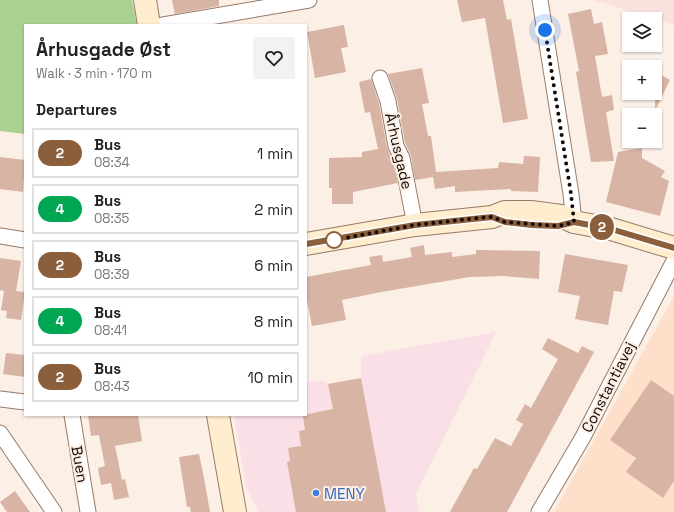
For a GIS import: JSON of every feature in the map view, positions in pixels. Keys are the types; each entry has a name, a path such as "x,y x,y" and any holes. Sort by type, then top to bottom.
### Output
{"street":[{"path":"145,0 149,24"},
{"path":"169,24 309,0"},
{"path":"540,0 571,194 574,222"},
{"name":"Århusgade","path":"380,78 388,101 396,146 402,158 415,225"},
{"path":"307,244 415,225 492,217 505,222 532,225 558,226 574,222 611,229 674,248"},
{"path":"0,236 24,240"},
{"name":"Constantiavej","path":"539,512 582,438 674,261"},
{"path":"0,399 24,402"},
{"name":"Buen","path":"72,416 88,512"},
{"path":"218,416 235,512"},
{"path":"0,433 54,512"}],"shaded area":[{"path":"594,0 674,0 674,25 662,21 662,12 633,12"},
{"path":"674,296 674,512 554,512"},
{"path":"496,332 416,494 419,512 258,512 246,486 234,416 307,416 307,382 322,380 328,384 361,378 361,356"}],"green space":[{"path":"0,0 132,0 137,24 24,24 24,134 0,131"}],"building":[{"path":"172,0 219,0 219,6 175,14"},
{"path":"457,0 503,0 507,20 511,19 528,119 503,123 485,18 462,22"},
{"path":"591,9 594,24 602,22 608,54 595,56 602,97 612,95 614,110 606,112 614,161 591,162 576,72 579,71 568,14"},
{"path":"344,25 348,47 341,48 346,72 315,78 307,32"},
{"path":"422,68 429,103 422,104 428,136 431,136 436,172 498,168 499,162 523,164 524,156 540,157 538,192 511,191 511,189 455,192 455,186 435,189 433,177 415,180 411,156 405,143 397,99 388,74"},
{"path":"662,76 670,80 662,97"},
{"path":"371,79 379,103 387,148 393,161 398,183 353,192 353,204 332,204 332,188 329,188 329,158 362,157 362,152 378,149 370,112 365,113 359,82"},
{"path":"655,100 660,100 656,108 655,108"},
{"path":"642,148 642,158 665,171 661,177 669,181 660,216 606,202 618,152"},
{"path":"0,157 24,160 23,192 0,189"},
{"path":"424,245 425,255 452,252 452,257 476,254 476,250 540,251 539,279 503,276 470,277 342,300 346,320 312,326 307,300 307,277 371,265 369,257 382,255 383,262 412,257 410,248"},
{"path":"565,254 628,265 622,292 614,291 608,325 575,319 580,296 558,292"},
{"path":"0,258 21,261 16,291 24,292 21,320 6,318 7,311 1,310 4,291 0,290"},
{"path":"548,338 578,353 582,346 594,352 507,512 450,512 474,468 477,469 495,438 511,446 523,424 516,420 525,404 531,408 558,359 542,349"},
{"path":"6,353 24,355 24,377 3,374"},
{"path":"361,378 386,512 296,512 287,462 290,461 288,448 301,446 299,431 305,430 303,416 333,409 328,384"},
{"path":"651,380 674,396 674,481 663,498 626,472 636,458 610,440"},
{"path":"88,416 138,416 142,441 115,446 122,480 125,479 129,497 114,500 111,483 101,485 98,468 105,466 99,435 91,436"},
{"path":"199,454 210,512 191,512 190,507 187,507 179,457"},
{"path":"15,491 30,512 7,512 0,502"}],"bus line":[{"name":"2","path":"307,244 415,225 451,220 492,217 505,222 532,225 558,226 574,222 611,229 674,248"}],"place":[{"name":"MENY","path":"316,493"}],"route":[{"path":"334,240 451,220 492,217 505,222 558,226 574,222 571,194 545,30"}]}
